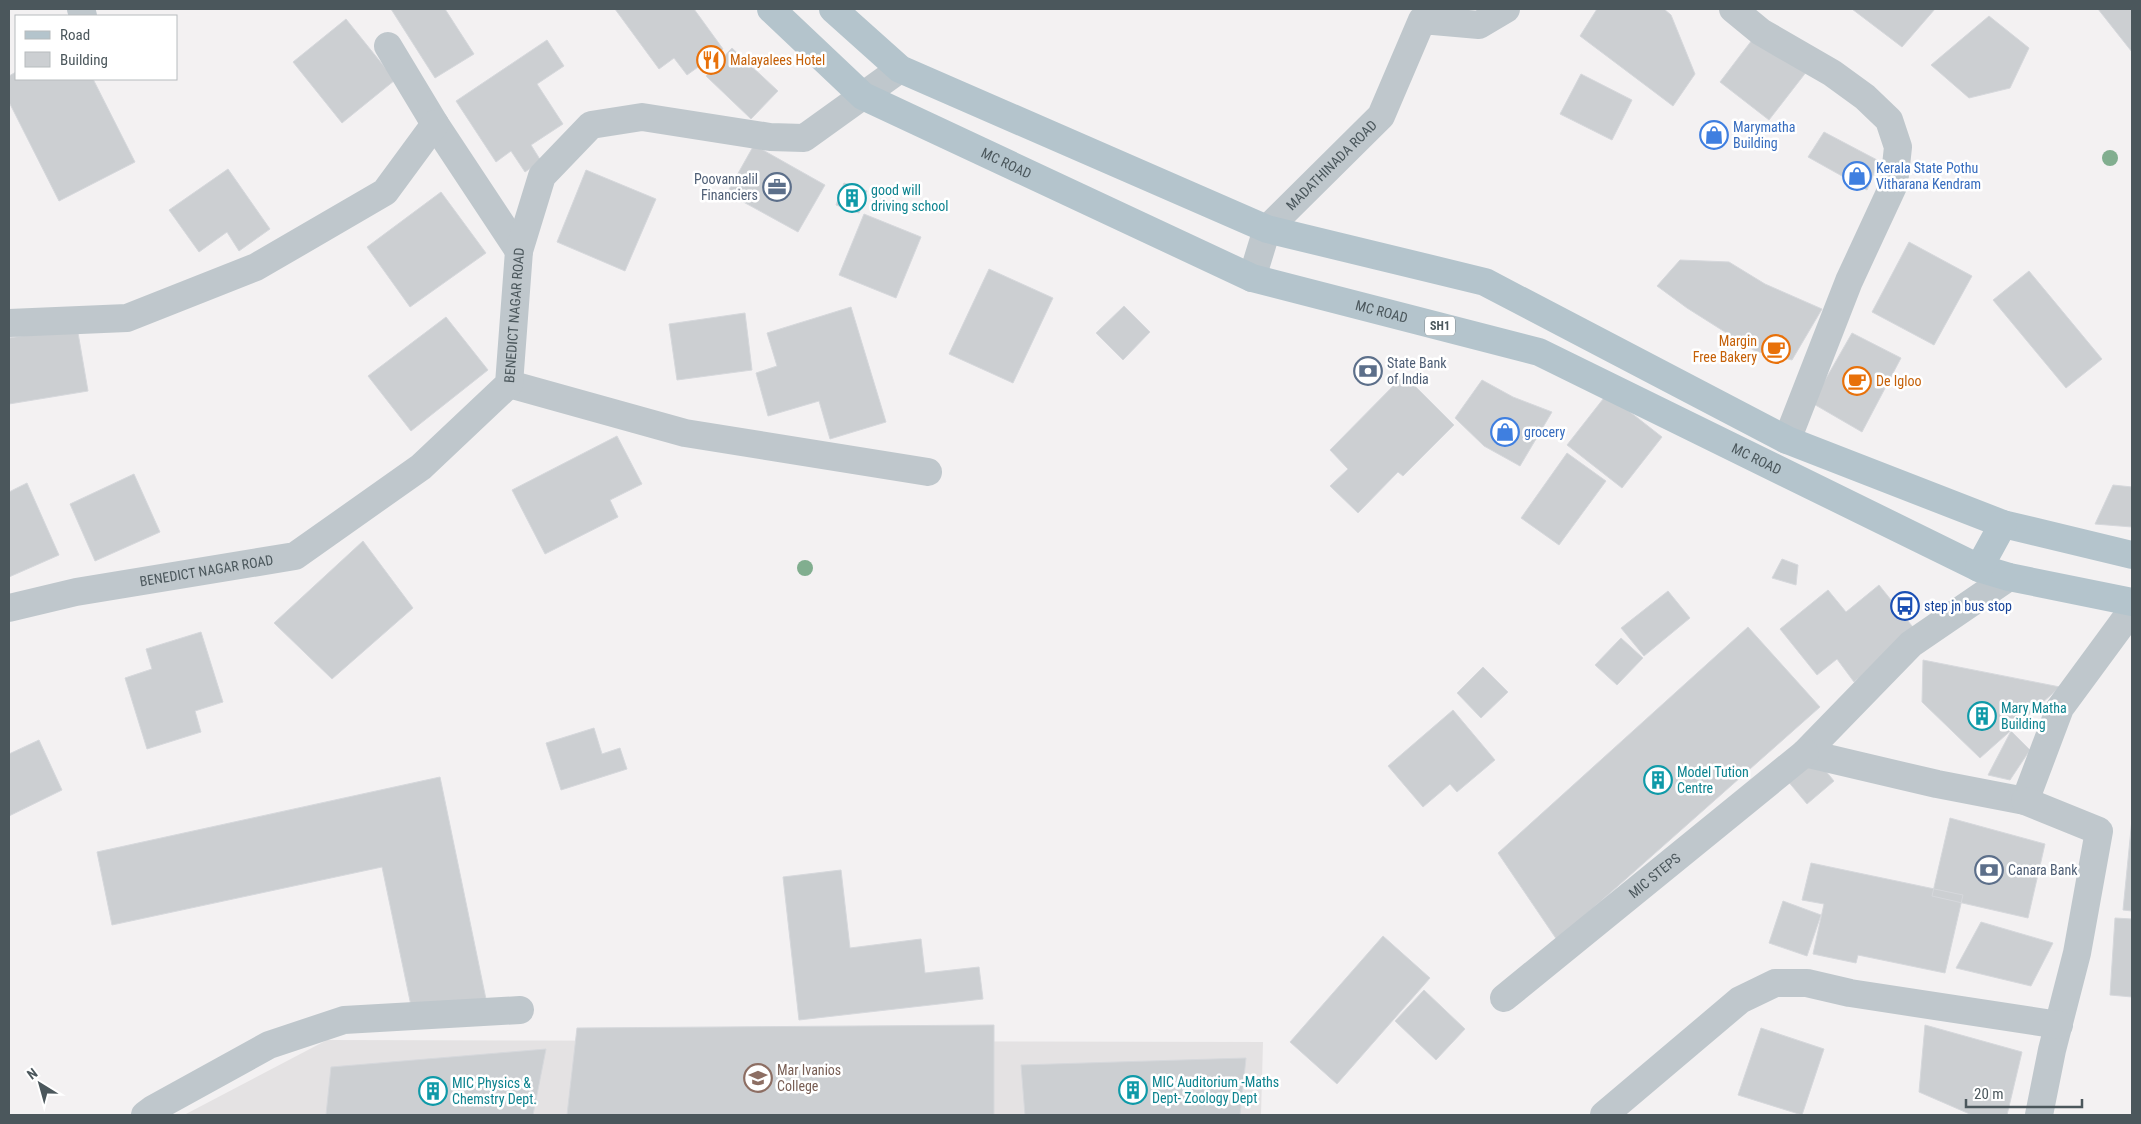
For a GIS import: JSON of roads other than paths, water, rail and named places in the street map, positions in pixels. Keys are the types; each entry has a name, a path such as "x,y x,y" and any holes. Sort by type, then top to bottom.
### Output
{"main road":[{"name":"MC ROAD","path":"771,9 863,96 1252,278 1539,352 1978,568 2009,577 2132,602"},
{"path":"833,9 900,69 1268,229 1486,282 1787,440 2003,524 2132,555"},
{"path":"1978,568 2003,524"}],"street":[{"name":"MADATHINADA ROAD","path":"1252,278 1268,229 1381,116 1422,20 1479,25 1506,9"},
{"path":"1733,9 1762,32 1832,73 1865,96 1889,120 1898,146 1894,184 1850,281 1787,440"},
{"path":"388,46 435,124 519,251"},
{"name":"BENEDICT NAGAR ROAD","path":"9,608 76,592 295,556 421,466 510,384 519,251 542,176 591,125 642,118 770,137 804,138 900,69"},
{"path":"9,323 127,318 256,267 385,192 435,124"},
{"path":"510,384 685,433 928,472"},
{"name":"MIC STEPS","path":"1504,998 1805,753 1911,644 2009,577"},
{"path":"2025,801 2060,708 2132,610"},
{"path":"1805,753 1937,784 2025,801 2099,831 2077,953 2058,1025 2039,1115"},
{"path":"1604,1115 1740,1000 1776,983 1807,983 1850,993 2058,1025"},
{"path":"145,1115 153,1108 269,1045 344,1020 520,1010"}],"place":[{"name":"Malayalees Hotel","path":"711,60"},
{"name":"Marymatha Building","path":"1714,135"},
{"name":"Kerala State Pothu Vitharana Kendram","path":"1857,176"},
{"name":"Poovannalil Financiers","path":"777,187"},
{"name":"good will driving school","path":"852,198"},
{"name":"Margin Free Bakery","path":"1776,349"},
{"name":"State Bank of India","path":"1368,371"},
{"name":"De Igloo","path":"1857,381"},
{"name":"grocery","path":"1505,432"},
{"name":"step jn bus stop","path":"1905,606"},
{"name":"Mary Matha Building","path":"1982,716"},
{"name":"Model Tution Centre","path":"1658,780"},
{"name":"Canara Bank","path":"1989,870"},
{"name":"Mar Ivanios College","path":"758,1078"},
{"name":"MIC Auditorium -Maths Dept- Zoology Dept","path":"1133,1090"},
{"name":"MIC Physics & Chemstry Dept.","path":"433,1091"}]}
